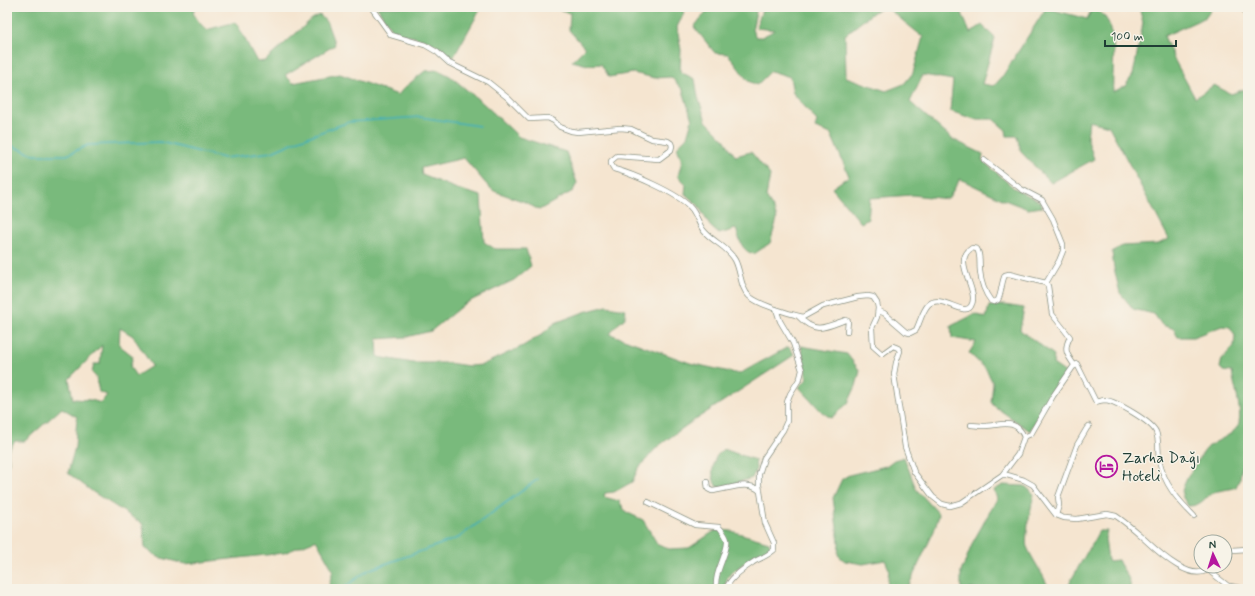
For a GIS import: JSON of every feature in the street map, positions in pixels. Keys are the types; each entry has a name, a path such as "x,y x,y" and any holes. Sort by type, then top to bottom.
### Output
{"street":[{"path":"371,7 391,35 425,45 437,52 449,63 488,82 508,98 529,120 548,118 560,127 578,132 620,128 631,129 652,139 668,141 671,143 671,150 659,159 617,156 611,164 614,169 628,172 680,199 691,208 705,231 734,259 738,267 744,290 753,299 776,309 803,317 823,306 858,297 873,297 877,303 878,311 872,328 873,346 882,354 893,346 898,348 900,351 894,374 905,447 914,472 932,497 942,504 950,506 960,503 1002,475 1018,454 1024,437 1022,431 1010,424 983,426 971,425"},
{"path":"1244,7 1248,24"},
{"path":"984,160 1020,189 1042,200 1053,218 1063,244 1063,251 1046,283"},
{"path":"878,311 884,313 906,332 910,333 916,330 923,313 929,304 937,301 946,302 964,310 968,309 972,306 973,300 972,290 966,274 964,263 967,253 972,248 977,249 979,252 980,272 984,291 991,301 994,302 998,300 1000,296 1001,283 1005,275 1009,274 1046,283"},
{"path":"1046,283 1048,286 1052,314 1070,337 1066,344 1068,357 1075,366 1077,364 1096,402 1106,400 1114,402 1143,418 1153,427 1156,432 1159,459 1166,481 1175,496 1194,516"},
{"path":"726,589 731,580 754,562 774,550 774,543 765,523 759,474 764,458 784,430 787,421 787,402 800,378 802,370 793,343 780,321 776,309"},
{"path":"798,316 809,326 820,328 845,320 848,321 847,332"},
{"path":"1024,437 1031,434 1053,396 1075,366"},
{"path":"1056,515 1059,505 1058,497 1077,445 1089,426"},
{"path":"1002,475 1024,480 1033,485 1056,515 1068,520 1106,514 1116,516 1167,559 1183,569 1193,572"},
{"path":"707,482 708,489 712,491 748,485 756,487 760,491"},
{"path":"648,502 695,525 719,527 725,534 728,541 718,575 716,586 717,589"},
{"path":"1233,550 1248,549"},
{"path":"1216,574 1231,588 1246,589"}],"green space":[{"path":"7,7 195,7 193,13 206,30 236,22 257,62 265,61 312,19 320,15 327,23 335,45 285,75 293,83 340,74 398,95 404,88 425,71 438,70 450,76 485,105 519,137 566,152 577,183 573,191 539,210 525,202 494,191 464,158 421,168 422,175 457,189 481,196 484,242 495,249 526,249 531,266 514,280 464,304 431,331 406,337 377,339 378,357 413,363 448,363 469,366 482,365 523,346 541,335 555,323 584,312 607,306 625,309 625,318 610,334 690,363 739,374 788,347 794,355 687,425 657,447 638,469 632,482 614,492 605,493 604,497 619,501 626,512 643,520 658,545 669,549 689,548 716,530 731,531 769,542 771,547 748,560 728,576 724,589 328,589 333,570 316,540 284,553 185,564 158,557 145,548 143,524 93,492 68,473 75,447 77,417 62,408 25,441 15,441 8,451 9,462 7,467","holes":["120,328 133,336 152,366 136,376 130,367 133,356 119,345","102,345 100,364 94,364 92,373 96,377 99,392 107,395 101,403 91,400 73,399 69,379"]},
{"path":"377,7 476,7 480,10 453,58 441,48 428,41 399,33 391,29"},
{"path":"562,7 685,7 677,27 681,50 680,72 695,79 698,97 706,121 724,139 735,156 751,152 770,175 766,197 774,210 777,219 770,243 754,254 750,253 744,248 736,229 719,234 710,226 698,205 685,194 686,184 678,176 682,161 677,147 687,137 692,120 683,90 671,77 655,78 633,73 609,77 601,64 588,65 572,61 585,48 569,30 570,13 561,11"},
{"path":"710,7 757,7 752,30 756,37 762,37 775,30 756,28 763,7 886,7 965,7 965,10 962,13 970,33 982,25 995,38 982,84 994,86 1002,77 1046,8 1087,19 1092,9 1102,14 1108,22 1112,32 1114,57 1113,92 1125,86 1133,75 1143,23 1139,7 1213,7 1206,17 1164,36 1174,59 1195,98 1214,85 1231,94 1248,88 1248,461 1242,465 1240,478 1236,487 1214,492 1193,506 1188,506 1182,495 1184,485 1196,463 1208,447 1234,431 1239,423 1239,404 1232,372 1223,371 1220,368 1222,359 1234,346 1235,335 1230,327 1222,326 1193,337 1178,337 1175,329 1162,325 1154,314 1133,309 1120,293 1112,252 1122,246 1158,244 1169,239 1109,126 1089,121 1087,138 1094,159 1051,183 1021,152 1017,136 1007,136 1006,130 993,119 974,119 950,111 953,80 923,75 910,102 952,139 983,154 982,160 1014,188 1041,202 1042,207 1028,209 1002,199 960,179 948,199 912,195 870,198 868,219 861,223 832,188 849,176 831,134 815,128 817,121 793,93 790,77 771,71 757,85 748,81 728,54 715,53 694,27","holes":["886,7 923,37 913,73 904,84 886,91 846,77 845,35 875,11"]},
{"path":"1004,305 1024,308 1020,330 1054,355 1053,364 1066,373 1051,393 1030,431 994,406 991,402 993,383 986,369 969,353 976,342 952,338 951,326 975,314 986,318 989,306"},
{"path":"801,346 847,354 860,371 856,386 848,403 831,418 822,412 799,387 807,379"},
{"path":"723,449 755,460 756,469 752,478 717,487 713,476 713,468 716,457"},
{"path":"904,457 916,489 939,514 934,531 907,589 887,589 889,569 885,560 863,564 845,561 838,555 839,543 833,498 842,479 849,475 886,466 894,460"},
{"path":"1003,485 1025,486 1034,494 1027,529 1026,543 1049,589 961,589 961,572 973,542 997,499 994,490"},
{"path":"1099,531 1107,531 1105,539 1108,561 1118,560 1130,581 1130,589 1066,589"}],"waterway":[{"path":"7,144 35,155 67,155 88,145 160,142 224,158 272,152 299,140 349,122 420,117 479,126"},
{"path":"342,589 368,570 458,538 538,479"}],"place":[{"name":"Zarha Dağı Hoteli","path":"1107,467"}]}
